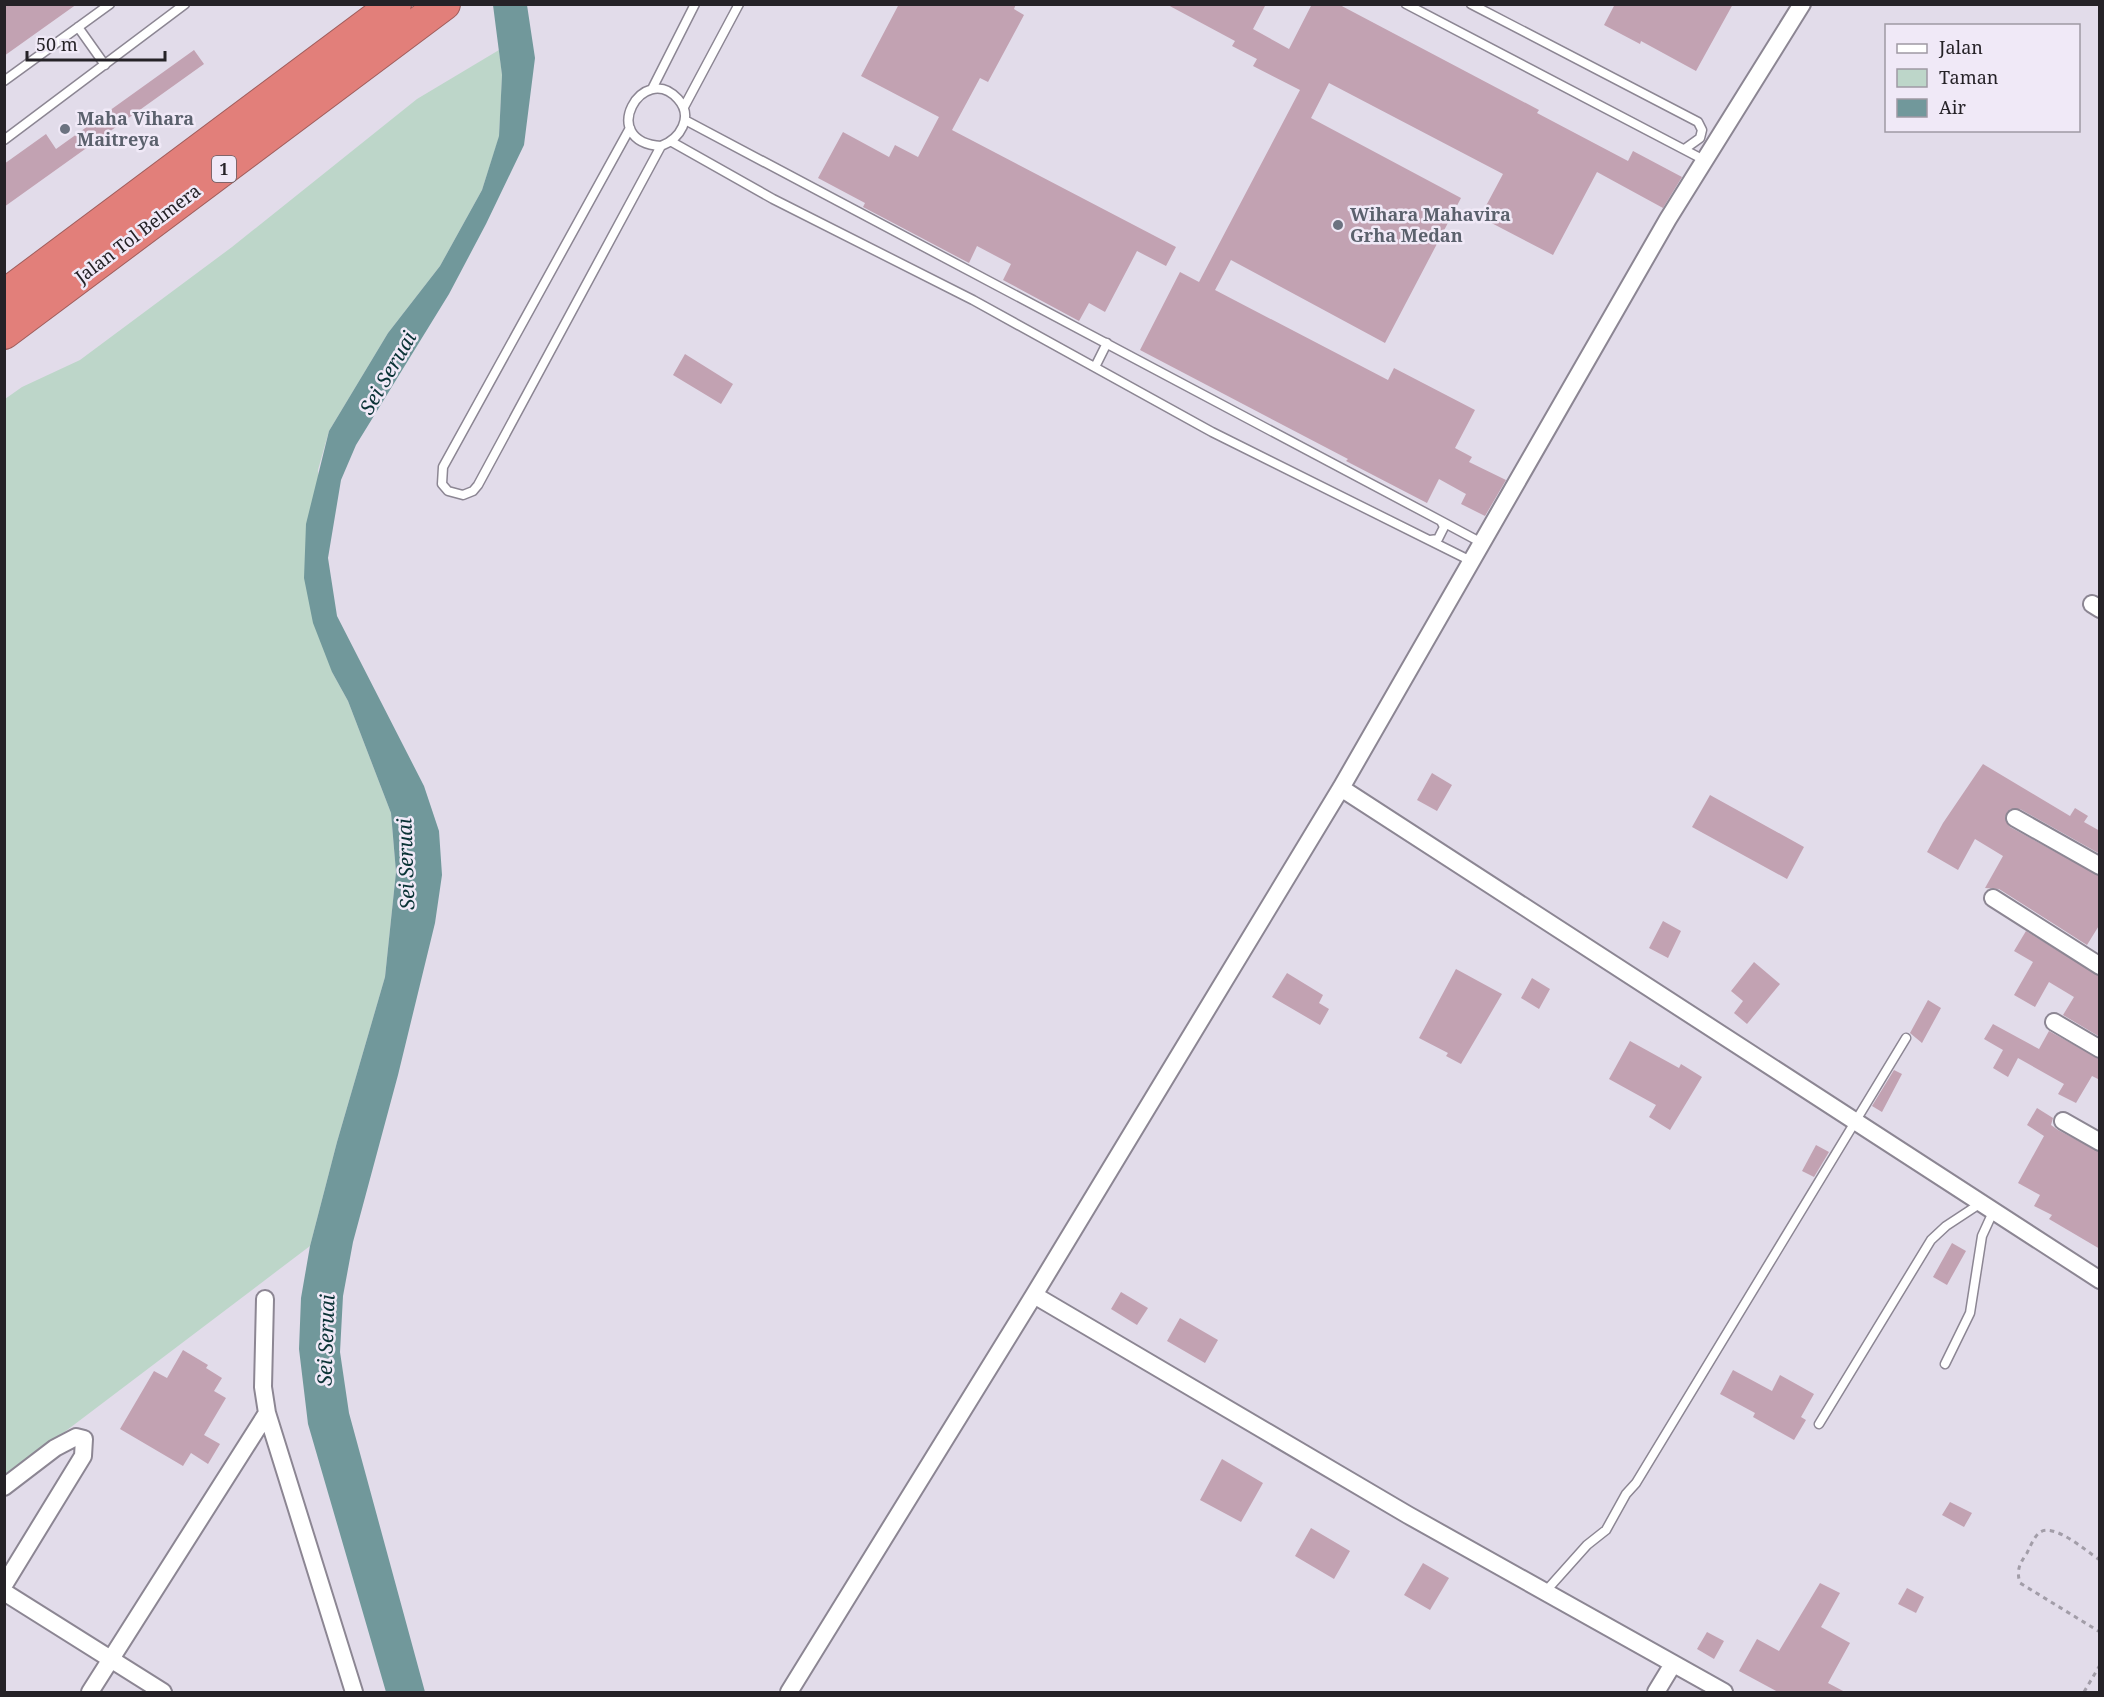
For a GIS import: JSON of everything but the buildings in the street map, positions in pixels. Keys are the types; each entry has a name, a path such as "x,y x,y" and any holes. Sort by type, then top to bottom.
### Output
{"highway":[{"name":"Jalan Tol Belmera","path":"4,296 395,4"},
{"name":"Jalan Tol Belmera","path":"4,333 444,4"}],"street":[{"path":"789,1692 1034,1295 1341,788 1668,219 1802,4"},
{"path":"1341,788 2100,1280"},
{"path":"2015,818 2100,866"},
{"path":"1993,898 2100,966"},
{"path":"2054,1022 2100,1049"},
{"path":"2063,1121 2100,1142"},
{"path":"1034,1295 1408,1515 1724,1692"},
{"path":"265,1299 263,1387 267,1413 354,1692"},
{"path":"90,1692 267,1413"},
{"path":"4,1487 55,1448 76,1437 84,1439 82,1456 4,1585"},
{"path":"4,1592 163,1692"},
{"path":"1656,1692 1673,1664"}],"lane":[{"path":"4,81 110,4"},
{"path":"4,140 185,4"},
{"path":"652,89 694,4"},
{"path":"684,107 671,93 652,89 640,94 632,103 628,116 630,128 637,139 648,146 661,146 672,142 685,120 684,107 739,4"},
{"path":"1406,4 1706,160"},
{"path":"1471,4 1720,135"},
{"path":"78,27 105,65"},
{"path":"685,120 1482,543"},
{"path":"1686,148 1700,138 1702,129 1698,122"},
{"path":"630,128 443,467 442,484 448,491 463,495 473,491 478,484 661,146"},
{"path":"672,142 773,199 973,300 1212,432 1471,561"},
{"path":"1095,367 1107,343"},
{"path":"1430,540 1438,539 1442,533 1444,526 1441,521"},
{"path":"1545,1592 1587,1545 1606,1530 1906,1038"},
{"path":"1945,1364 1970,1313 1987,1207"},
{"path":"1819,1424 1931,1240 1946,1226 1987,1207"}],"path":[{"path":"2100,1560 2057,1530 2047,1529 2039,1533 2019,1566 2018,1575 2020,1583 2100,1632"},
{"path":"2084,1692 2100,1665"}],"green space":[{"path":"499,50 502,75 499,137 482,190 440,266 388,333 329,431 318,470 332,672 348,701 391,813 396,872 385,977 337,1142 310,1246 5,1477 5,399 22,387 80,360 232,247 417,99"}],"water":[{"name":"Sei Seruai","path":"493,5 527,5 535,58 524,145 449,294 356,445 341,480 328,558 337,616 424,786 439,831 442,875 435,923 398,1075 353,1242 343,1296 340,1352 349,1413 425,1692 386,1692 308,1424 299,1349 301,1298 310,1246 337,1142 385,977 396,872 391,813 348,701 332,672 313,623 304,578 306,524 329,431 388,333 440,266 482,190 499,136 502,75"}],"place":[{"name":"Maha Vihara Maitreya","path":"65,129"},
{"name":"Wihara Mahavira Grha Medan","path":"1338,225"}]}
